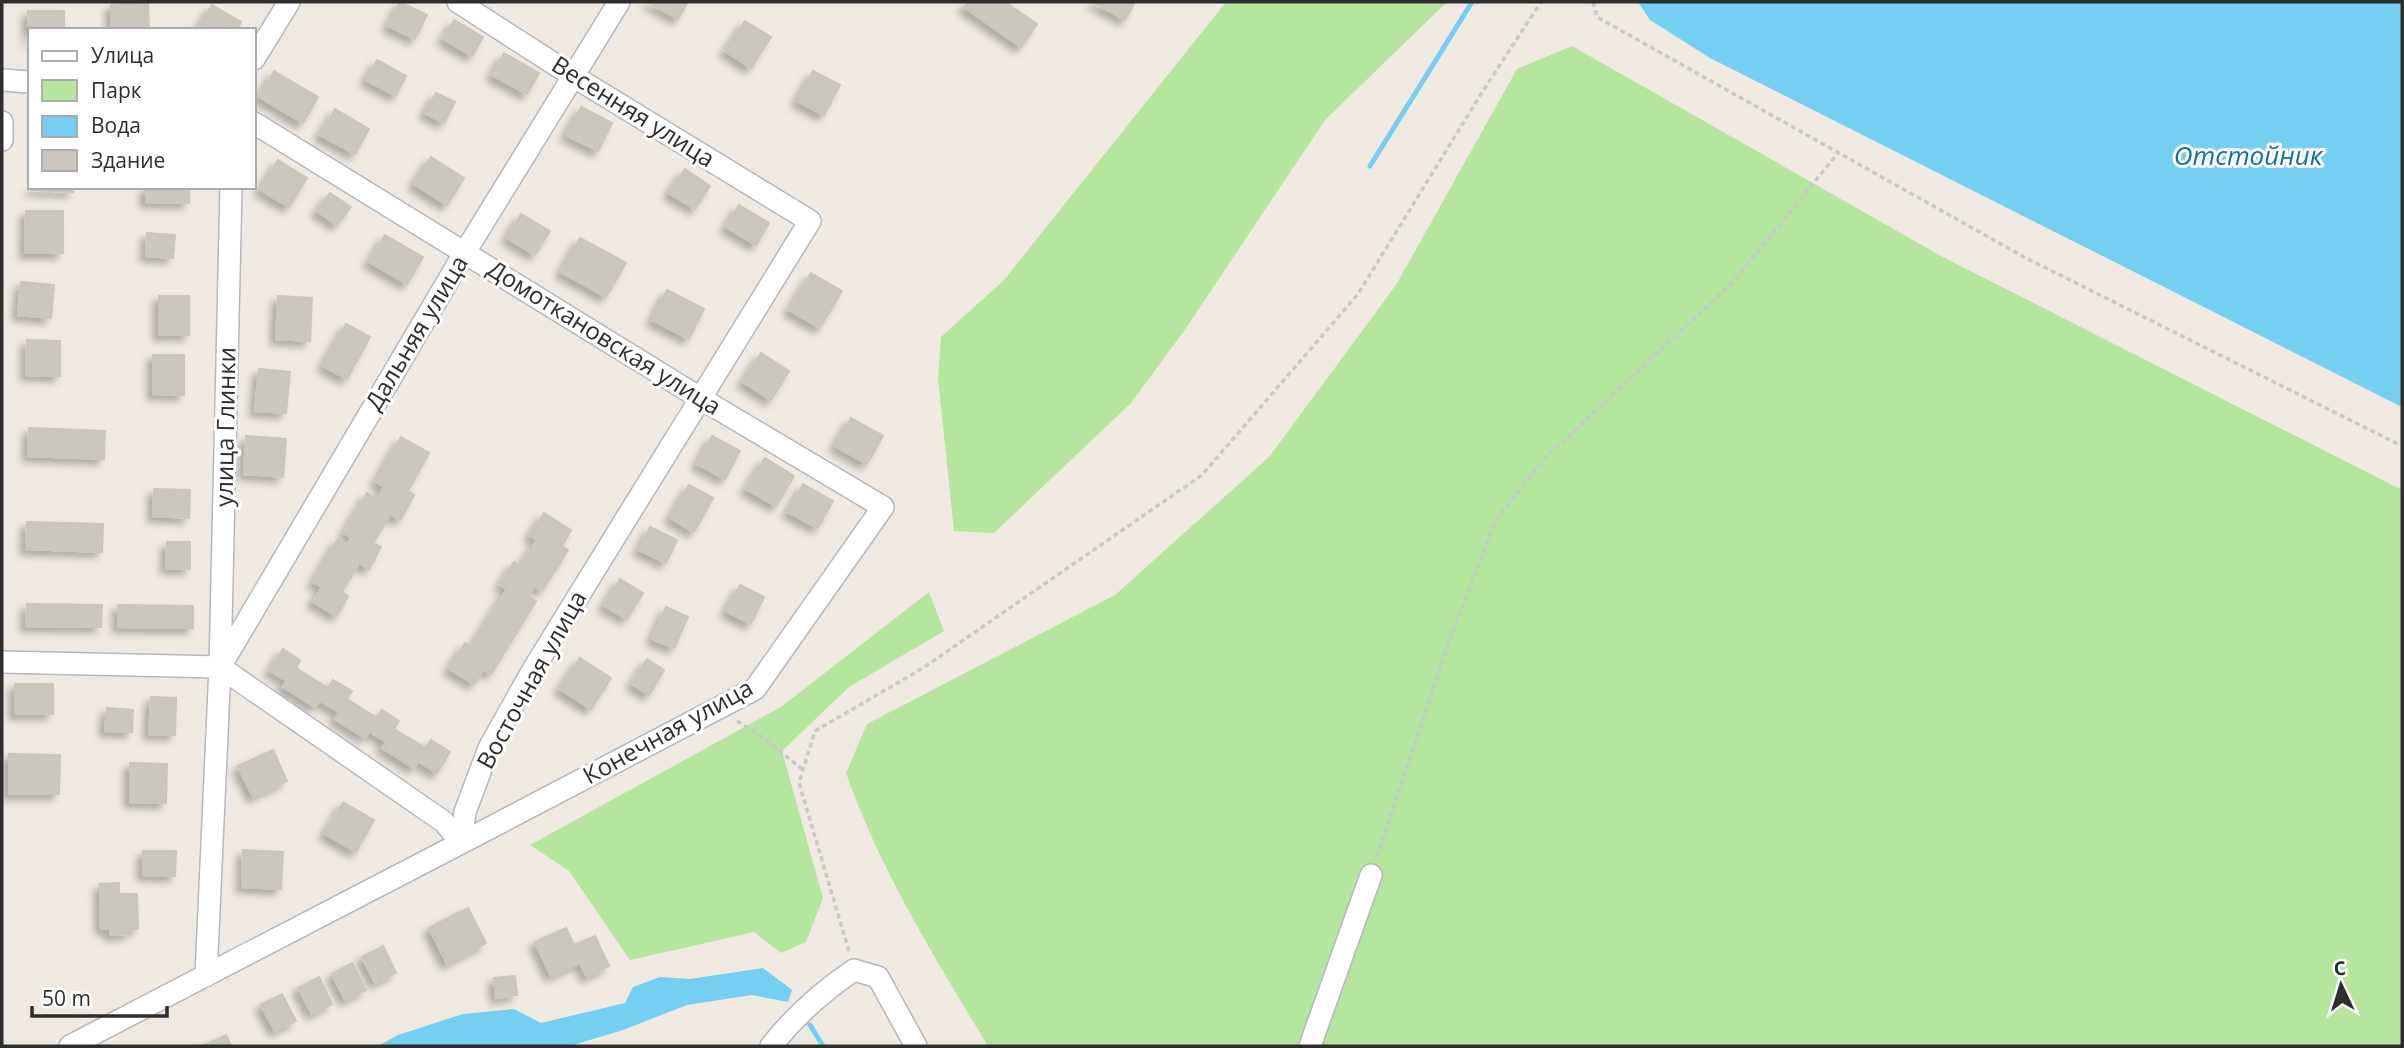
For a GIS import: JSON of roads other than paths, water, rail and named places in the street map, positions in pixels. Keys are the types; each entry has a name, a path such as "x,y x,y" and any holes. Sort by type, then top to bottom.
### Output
{"street":[{"path":"256,56 289,2"},
{"name":"Весенняя улица","path":"458,2 810,221"},
{"name":"Дальняя улица","path":"220,667 465,252 619,2"},
{"path":"2,80 28,82"},
{"path":"2,122 2,140"},
{"name":"Домоткановская улица","path":"256,124 700,398 883,507"},
{"name":"улица Глинки","path":"206,976 220,667 231,189"},
{"name":"Восточная улица","path":"461,843 465,812 489,748 534,668 810,221"},
{"name":"Конечная улица","path":"461,843 755,689 883,507"},
{"path":"2,662 220,667 444,822 461,843 70,1046"},
{"path":"1311,1046 1371,875"},
{"path":"776,1040 827,989 854,970 878,977 916,1046"}],"water":[{"name":"Отстойник","path":"1638,2 2402,2 2402,407 1710,58 1650,20"},
{"path":"763,968 792,990 788,1002 752,995 687,1005 623,1030 570,1046 378,1046 398,1035 463,1014 514,1009 541,1023 625,1003 633,987 660,977 690,979"}],"waterway":[{"path":"1370,166 1472,2"},
{"path":"810,1025 823,1046"}]}
